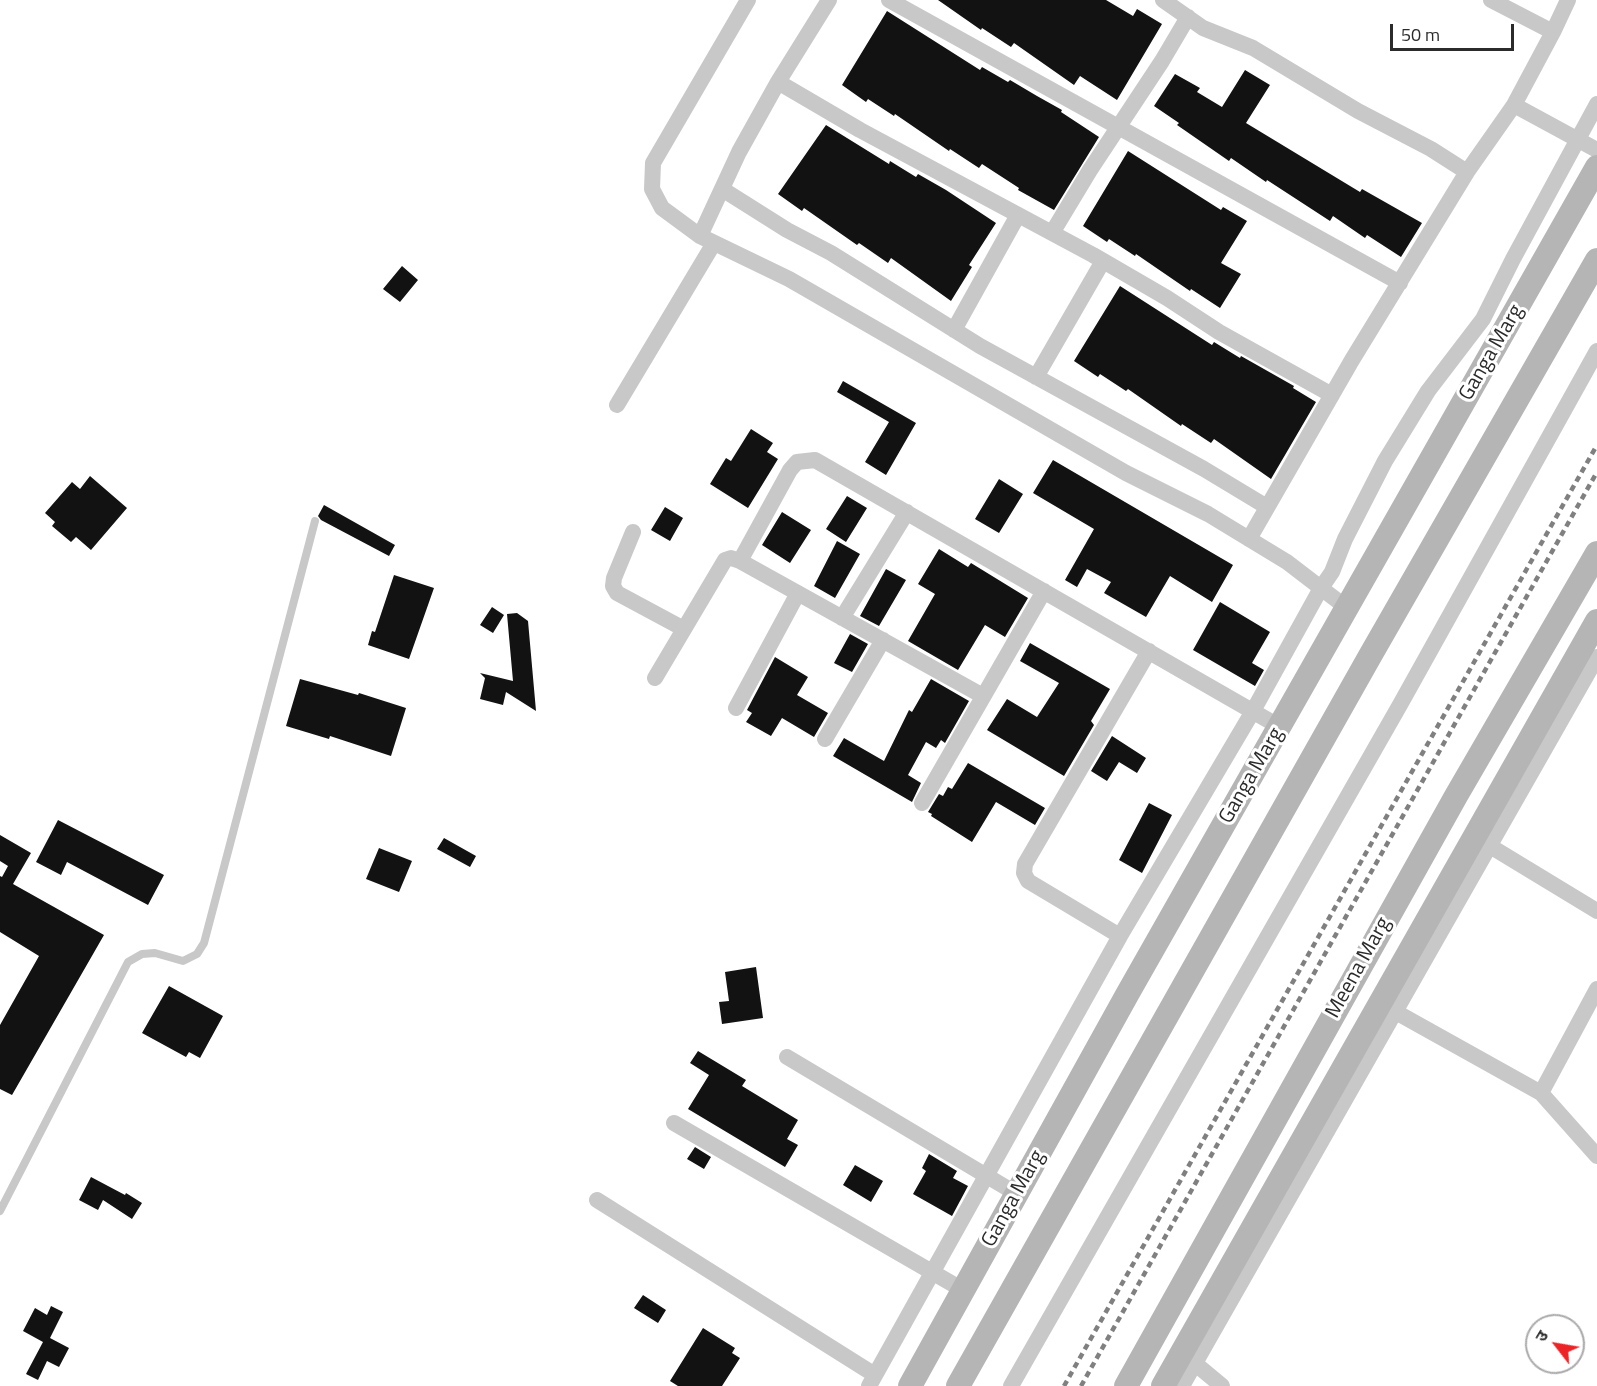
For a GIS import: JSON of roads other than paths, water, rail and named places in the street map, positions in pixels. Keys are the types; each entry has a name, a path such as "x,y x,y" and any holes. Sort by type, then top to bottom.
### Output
{"street":[{"path":"748,0 653,163 652,189 662,208 707,239 789,279 1126,473 1208,514 1287,562 1347,608"},
{"path":"617,405 707,239 722,189 739,152 778,82 829,0"},
{"path":"889,0 1400,283"},
{"path":"1163,0 1203,28 1253,48 1358,111 1421,144 1467,172"},
{"path":"1491,0 1554,32"},
{"path":"1249,539 1332,395 1467,172 1514,105 1554,32 1568,0"},
{"path":"1052,233 1188,17"},
{"path":"778,82 860,130 1103,261 1167,298 1219,332 1332,395"},
{"path":"597,1200 872,1380 1120,936 1332,572 1345,539 1385,461 1428,391 1483,319 1597,104"},
{"path":"1514,105 1597,150"},
{"name":"Ganga Marg","path":"910,1386 1597,167"},
{"path":"722,189 787,230 831,253 954,330 1267,507"},
{"path":"954,330 1018,215"},
{"name":"Ganga Marg","path":"958,1386 1370,656 1597,260"},
{"path":"1036,377 1103,261"},
{"path":"1011,1386 1395,713 1597,351"},
{"path":"740,561 790,470 797,462 806,459 815,460 1280,727"},
{"path":"842,618 907,512"},
{"path":"633,532 614,578 613,586 617,592 684,629"},
{"name":"Meena Marg","path":"1126,1386 1443,818 1597,553"},
{"path":"655,678 726,560 731,558 983,696"},
{"path":"922,803 1044,591"},
{"path":"736,708 798,593"},
{"name":"Meena Marg","path":"1163,1386 1188,1358 1482,841 1597,621"},
{"path":"825,739 883,640"},
{"path":"1120,936 1028,881 1024,873 1025,864 1149,651"},
{"path":"1482,841 1597,657"},
{"path":"1443,818 1597,911"},
{"path":"1348,987 1541,1093 1597,1156"},
{"path":"1541,1093 1597,989"},
{"path":"787,1058 1017,1194"},
{"path":"674,1122 963,1290"},
{"path":"1182,1386 1188,1358 1222,1386"}],"lane":[{"path":"0,1211 128,962 142,954 155,953 183,961 197,954 204,944 315,521"}],"railway":[{"path":"1064,1386 1597,445"},
{"path":"1081,1386 1597,472"}]}
